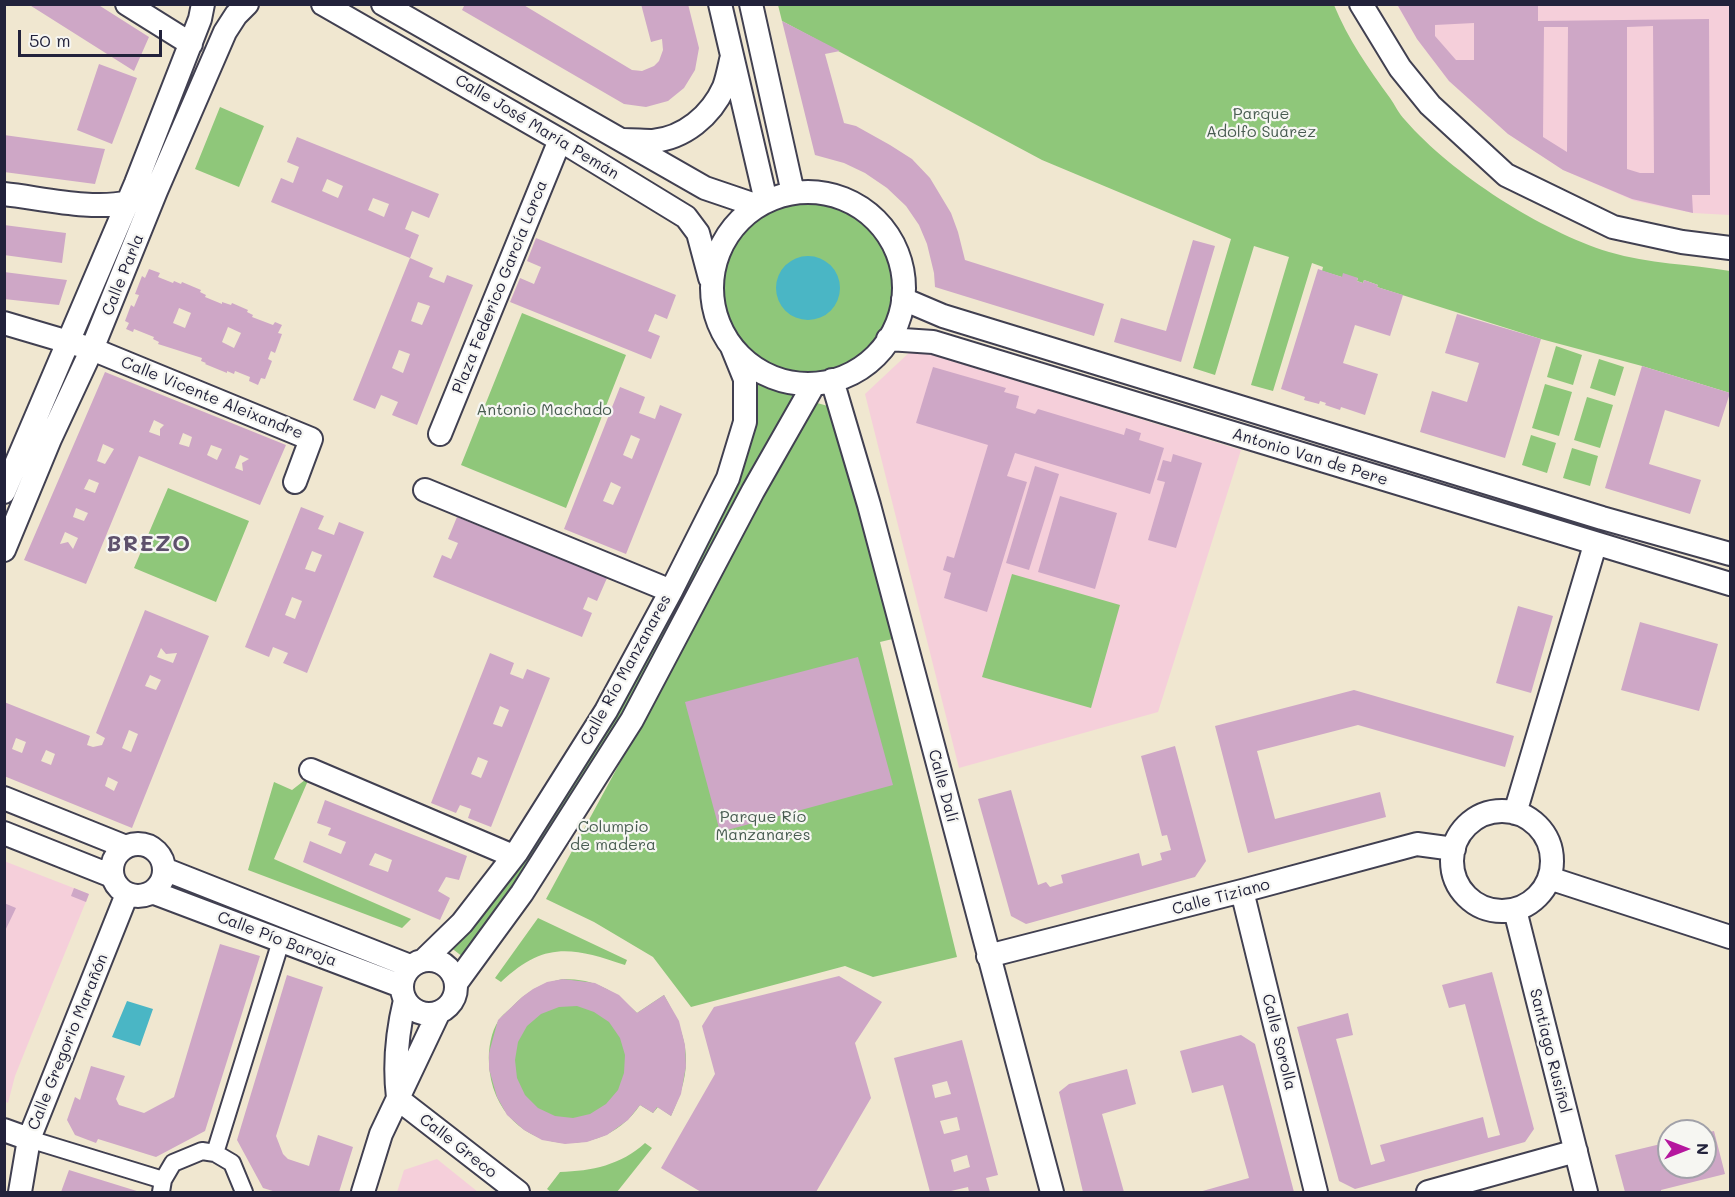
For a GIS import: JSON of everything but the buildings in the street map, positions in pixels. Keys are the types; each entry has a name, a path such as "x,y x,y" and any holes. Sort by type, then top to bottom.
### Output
{"street":[{"path":"126,4 191,44"},
{"name":"Calle Parla","path":"4,492 12,453 69,342 191,44 203,4"},
{"name":"Calle Parla","path":"4,550 50,439 92,349 156,191 225,32 236,15 247,4"},
{"name":"Calle José María Pemán","path":"323,4 560,140 686,217 698,233 712,284"},
{"name":"Calle José María Pemán","path":"383,4 705,188 762,204"},
{"path":"720,4 762,204"},
{"path":"751,4 793,193"},
{"path":"1360,4 1400,68 1430,105 1506,175 1613,227 1682,242 1731,248"},
{"path":"620,140 652,141 673,136 696,124 714,105 724,86 732,56"},
{"name":"Plaza Federico García Lorca","path":"440,434 560,140"},
{"path":"820,192 843,198 861,208 876,220 888,235 897,252 902,272 903,299 897,322 888,339 870,360 850,374 823,382 789,382 767,375 747,362 732,347 719,324 713,305 712,284 718,254 728,234 746,214 762,204 793,193 820,192"},
{"path":"4,194 113,206 128,202"},
{"name":"Antonio Van de Pere","path":"903,299 943,316 1591,514 1731,554"},
{"name":"Calle Vicente Aleixandre","path":"4,323 92,349 311,439 295,482"},
{"name":"Antonio Van de Pere","path":"888,339 933,342 1595,545 1731,584"},
{"name":"Calle Río Manzanares","path":"410,978 462,923 513,856 606,711 671,591 728,478 745,422 746,379 732,347"},
{"name":"Calle Río Manzanares","path":"457,982 522,893 632,720 753,490 823,382"},
{"name":"Calle Dalí","path":"823,382 869,505 1052,1192"},
{"path":"425,490 671,591"},
{"path":"1515,813 1595,545"},
{"path":"310,770 513,856"},
{"path":"4,798 126,847"},
{"path":"1496,811 1515,813 1529,818 1542,830 1550,845 1553,861 1550,878 1542,892 1530,903 1515,910 1498,911 1483,907 1469,898 1459,886 1453,870 1454,849 1457,839 1467,825 1480,816 1496,811"},
{"path":"4,833 112,876"},
{"path":"133,844 148,846 160,855 164,868 162,882 144,896 127,894 120,889 112,876 114,859 119,851 133,844"},
{"name":"Calle Tiziano","path":"988,956 1417,844 1454,849"},
{"name":"Calle Pío Baroja","path":"164,868 410,978"},
{"path":"1550,878 1731,937"},
{"name":"Calle Sorolla","path":"1242,891 1316,1192"},
{"name":"Calle Pío Baroja","path":"152,892 281,941 410,978"},
{"name":"Calle Gregorio Marañón","path":"20,1192 29,1139 127,894"},
{"name":"Santiago Rusiñol","path":"1515,910 1586,1192"},
{"path":"215,1153 281,941"},
{"path":"363,1192 381,1134 398,1099 438,1014 453,1001 457,982 451,969 439,961 410,978 400,1022 396,1065 398,1099"},
{"path":"410,978 419,1013 438,1014"},
{"name":"Calle Greco","path":"398,1099 518,1192"},
{"path":"4,1130 162,1186 173,1163 202,1151 215,1153 232,1163 244,1192"},
{"path":"1428,1192 1576,1151"}],"shaded area":[{"path":"1397,5 1730,5 1730,215 1693,213 1635,201 1563,170 1508,134 1449,81 1417,39"},
{"path":"913,349 1241,450 1158,712 959,768 865,394"},
{"path":"4,861 89,894 15,1076 8,1103 4,1101"},
{"path":"437,1159 478,1192 397,1192 404,1170"}],"green space":[{"name":"Parque Adolfo Suárez","path":"778,5 1334,5 1359,53 1403,118 1424,140 1472,180 1527,215 1583,243 1624,256 1730,271 1730,393 1541,339 1377,287 1378,285 1364,280 1363,283 1357,281 1358,278 1342,277 1322,271 1323,267 1312,263 1273,391 1251,385 1289,257 1254,246 1215,375 1193,368 1231,239 1042,160 782,21"},
{"path":"220,107 264,126 239,187 195,169"},
{"path":"808,203 825,204 841,209 868,228 887,255 892,271 892,305 887,321 868,348 841,367 825,372 808,373 791,372 775,367 748,348 729,321 724,305 723,288 724,271 729,255 748,228 775,209 791,204"},
{"name":"Antonio Machado","path":"522,313 626,355 566,508 461,465"},
{"path":"1556,346 1582,355 1573,385 1547,377"},
{"path":"1599,359 1624,367 1615,396 1590,388"},
{"path":"752,379 801,392 638,702 467,960 450,947 681,578"},
{"path":"1545,384 1572,392 1559,436 1532,428"},
{"path":"1587,397 1613,405 1600,448 1574,440"},
{"name":"Parque Río Manzanares","path":"810,401 835,408 901,637 880,642 957,957 873,977 845,966 691,1007 653,957 594,922 546,899 655,698"},
{"path":"1531,435 1556,443 1547,473 1522,465"},
{"path":"1572,448 1598,456 1590,486 1563,478"},
{"path":"168,488 249,521 216,602 134,568"},
{"path":"1012,574 1120,605 1091,708 982,677"},
{"path":"310,776 274,859 411,919 402,928 248,870 274,782 292,790"},
{"path":"538,918 627,960 625,965 589,954 559,951 531,960 501,982 495,978"},
{"path":"563,979 585,981 603,987 637,1013 664,995 679,1026 686,1054 683,1083 671,1116 658,1107 653,1113 640,1105 616,1129 598,1138 578,1143 540,1138 524,1129 510,1117 499,1102 492,1084 489,1058 496,1024 523,996 542,985"},
{"path":"645,1143 652,1148 617,1192 551,1192 547,1189 560,1172 595,1168 616,1162"}],"water":[{"path":"802,256 814,256 831,265 838,276 840,288 838,300 831,311 814,320 802,320 790,315 781,306 776,294 776,282 781,270 790,261"},
{"path":"127,1001 153,1009 140,1046 112,1037"}],"district":[{"name":"BREZO","path":"149,544"}],"park label":[{"name":"Columpio de madera","path":"613,836"}]}
